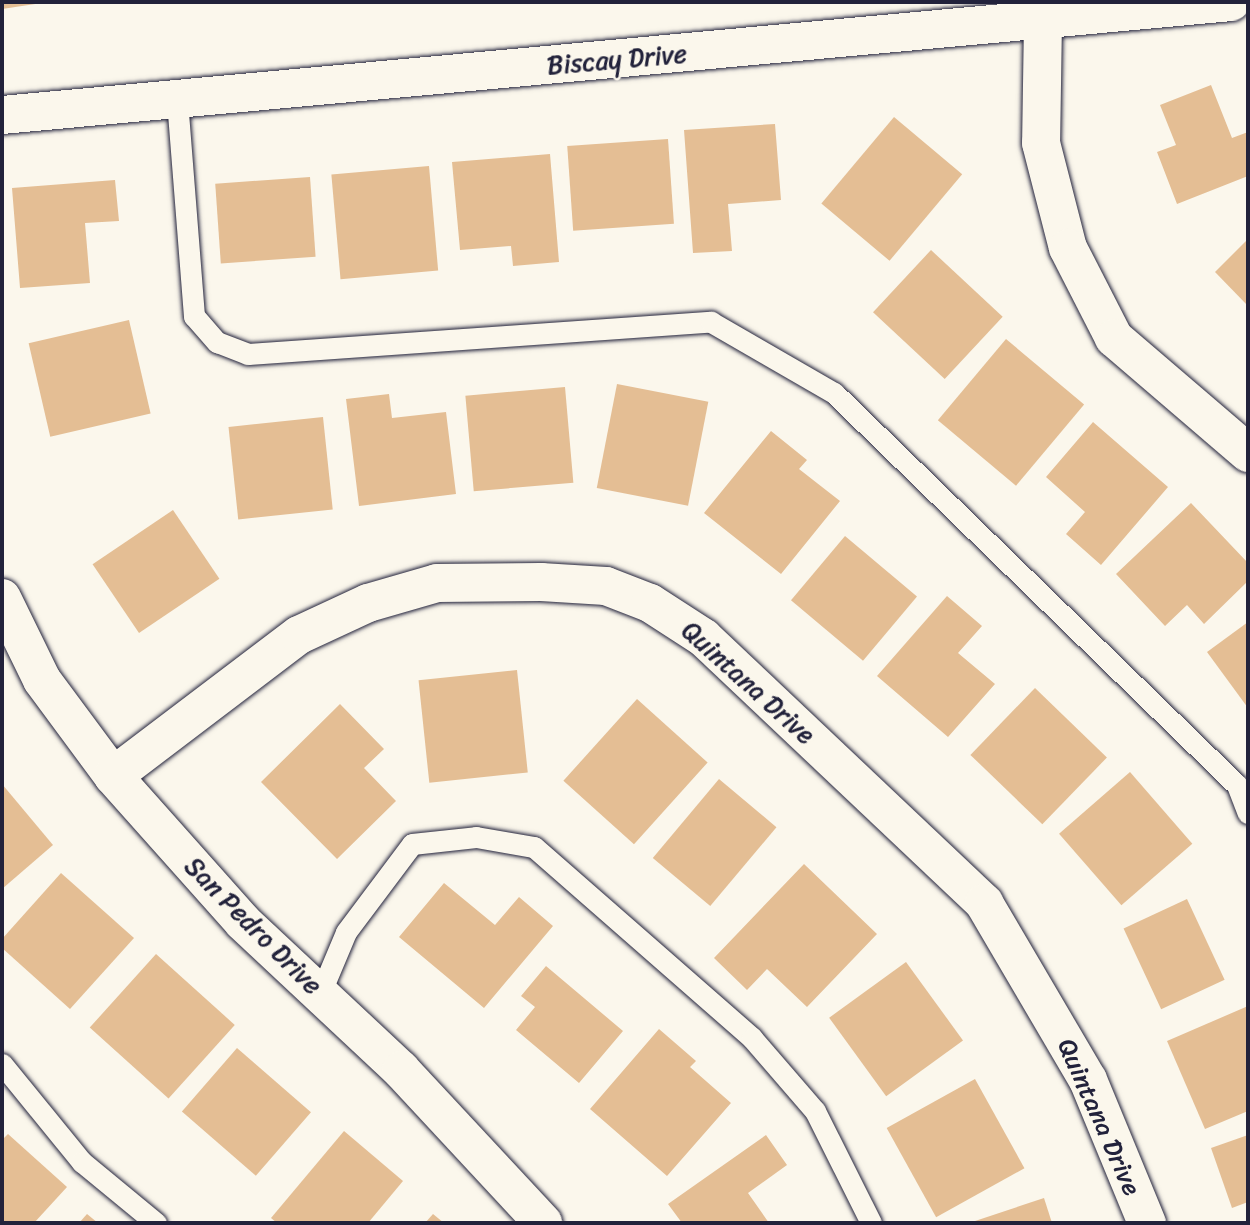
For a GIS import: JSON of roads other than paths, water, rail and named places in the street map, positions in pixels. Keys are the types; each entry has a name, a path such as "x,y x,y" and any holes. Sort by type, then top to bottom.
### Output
{"street":[{"name":"Biscay Drive","path":"2,115 1231,2"},
{"path":"1043,21 1041,143 1068,248 1114,338 1248,453"},
{"name":"Quintana Drive","path":"113,776 299,635 368,603 437,583 541,582 606,586 650,603 704,638 984,903 1088,1080 1147,1223"},
{"name":"San Pedro Drive","path":"2,598 42,680 113,776 243,922 401,1070 543,1223"}],"lane":[{"path":"177,100 194,316 217,342 248,354 711,322 834,394 1237,785 1248,813"},
{"path":"320,994 346,932 412,844 476,837 534,847 752,1038 815,1111 871,1223"},
{"path":"2,1064 82,1161 156,1223"}]}
